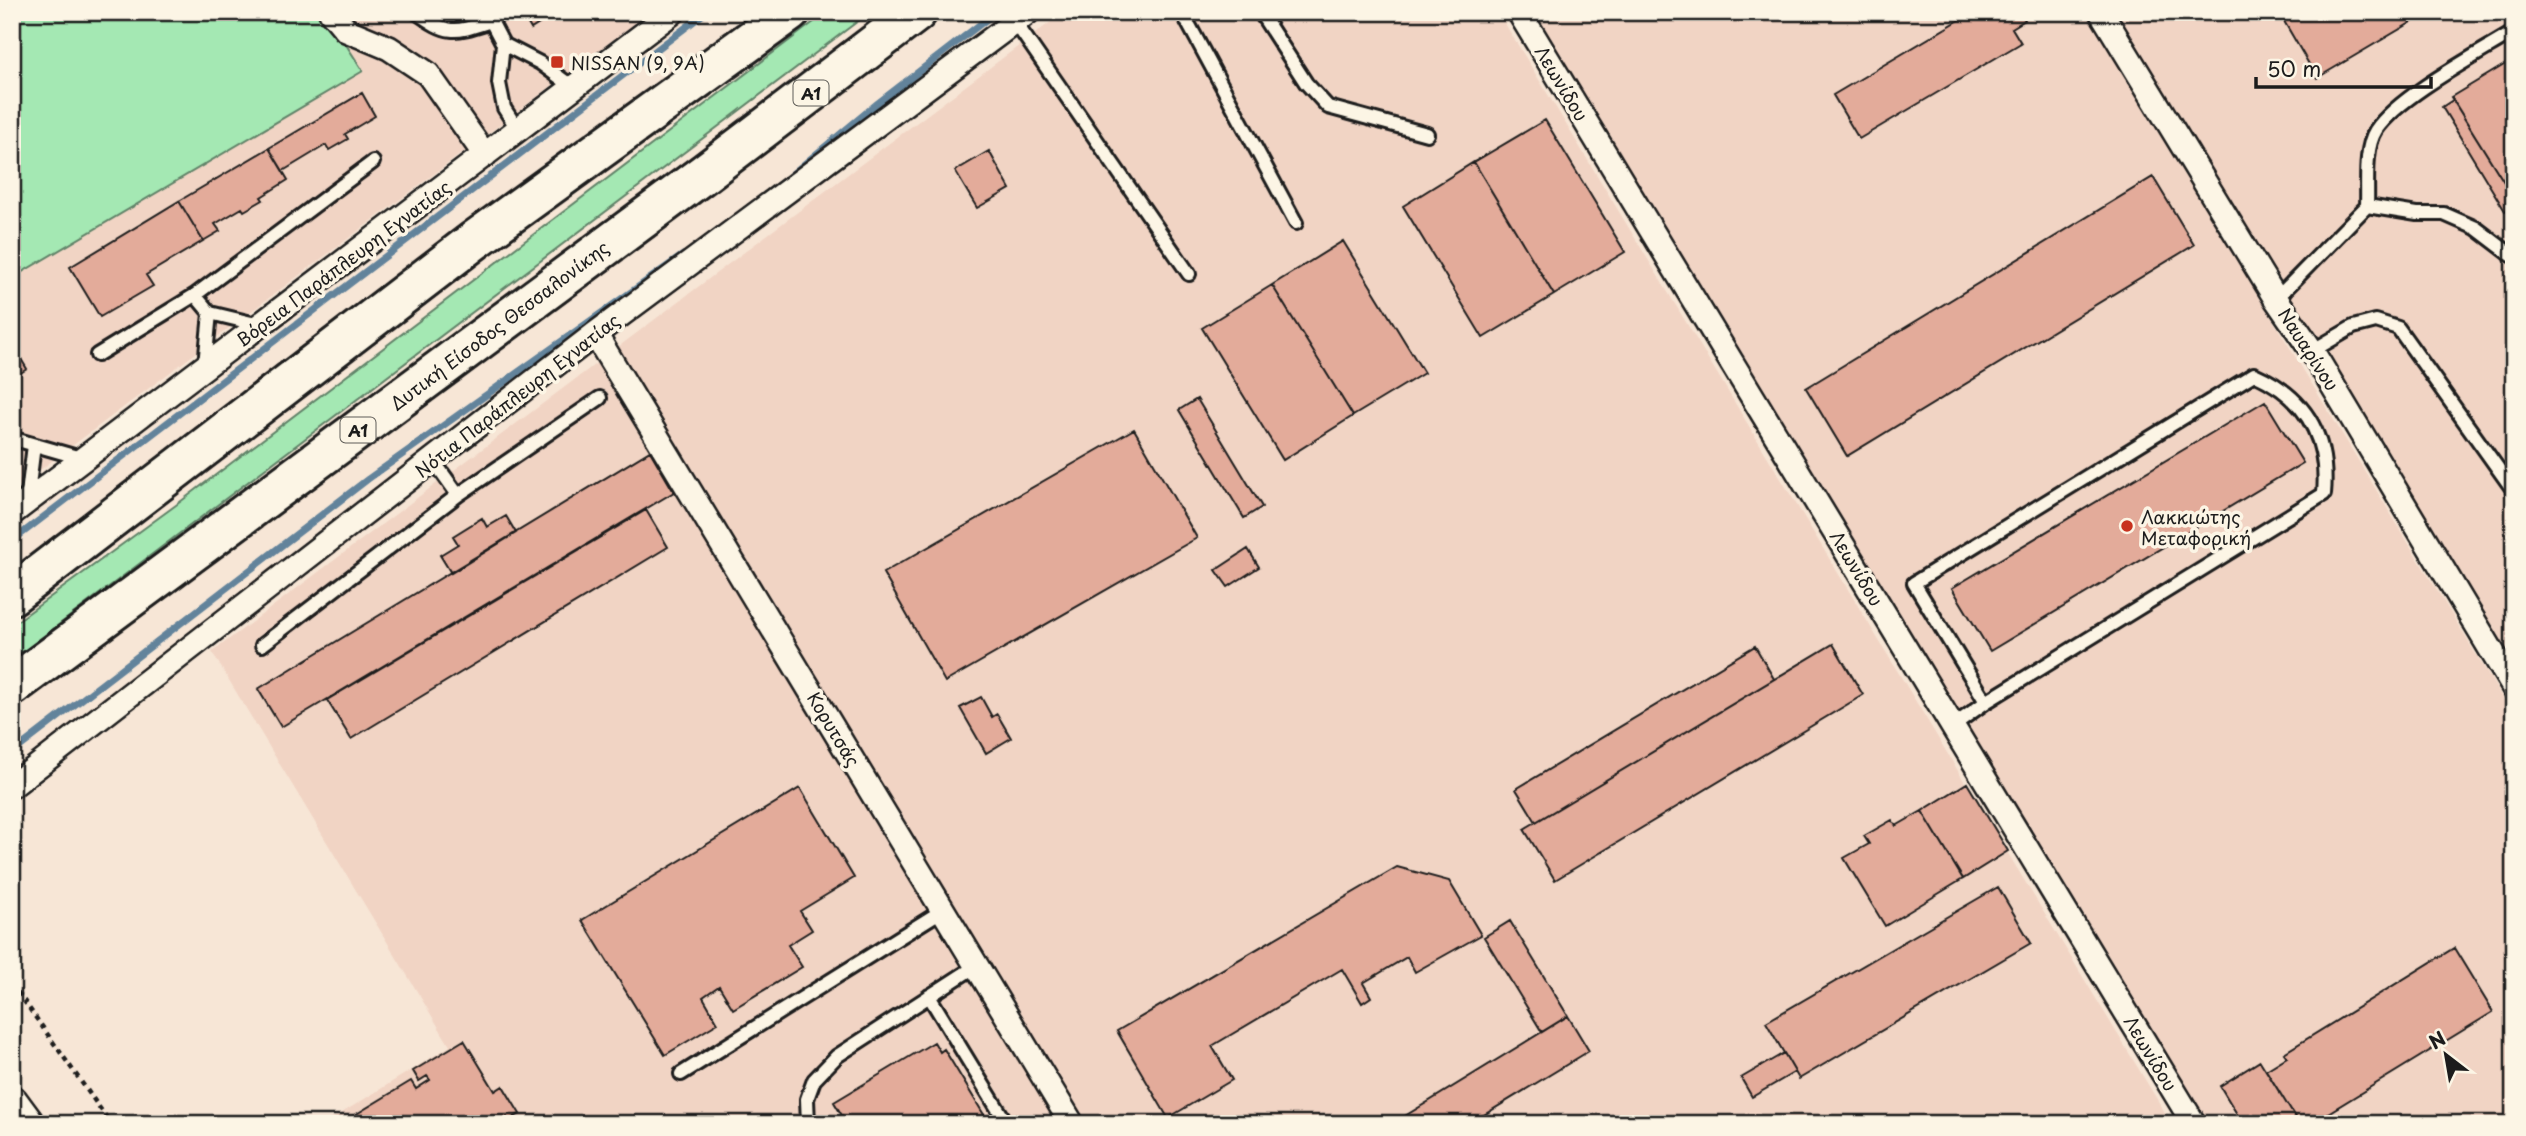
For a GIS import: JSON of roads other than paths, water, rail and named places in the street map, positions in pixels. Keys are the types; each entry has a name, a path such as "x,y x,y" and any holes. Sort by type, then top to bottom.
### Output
{"highway":[{"path":"12,595 475,240 790,12"},
{"name":"Δυτική Είσοδος Θεσσαλονίκης","path":"12,687 705,173 917,12"}],"street":[{"path":"331,12 346,30 389,48 428,74 485,155"},
{"name":"Βόρεια Παράπλευρη Εγνατίας","path":"19,508 673,12"},
{"name":"Λεωνίδου","path":"1519,12 2194,1124"},
{"name":"Ναυαρίνου","path":"2101,12 2512,680"},
{"name":"Νότια Παράπλευρη Εγνατίας","path":"12,786 596,334 1021,17"},
{"name":"Κορυτσάς","path":"596,334 1072,1124"},
{"path":"12,1101 29,1124"}],"lane":[{"path":"416,12 434,25 458,32 491,21 502,12"},
{"path":"1182,12 1296,223"},
{"path":"1260,12 1306,82 1328,107 1427,134"},
{"path":"1021,17 1189,274"},
{"path":"491,21 503,44 499,83 504,108 518,130"},
{"path":"2276,299 2367,205 2370,148 2376,131 2405,101 2514,32"},
{"path":"503,44 540,63 574,88"},
{"path":"97,355 195,295 373,162"},
{"path":"2367,205 2417,214 2444,214 2476,228 2514,257"},
{"path":"195,295 210,313 260,325"},
{"path":"205,368 210,313"},
{"path":"2312,351 2353,327 2376,321 2398,328 2514,491"},
{"path":"1954,725 1986,702 2324,495 2326,476 2319,439 2312,422 2287,393 2254,374 1914,583 1986,702"},
{"path":"262,645 458,495 600,398"},
{"path":"12,442 18,440 85,459"},
{"path":"19,508 34,444"},
{"path":"433,460 458,495"},
{"path":"681,1074 943,910"},
{"path":"808,1124 807,1099 814,1080 836,1056 976,966"},
{"path":"929,996 1007,1124"}],"waterway":[{"path":"12,541 706,12"},
{"path":"791,175 878,103 996,12"},
{"path":"12,753 368,479 683,255"}],"place":[{"name":"NISSAN (9, 9Α)","path":"557,62"},
{"name":"Λακκιώτης Μεταφορική","path":"2127,526"}]}
